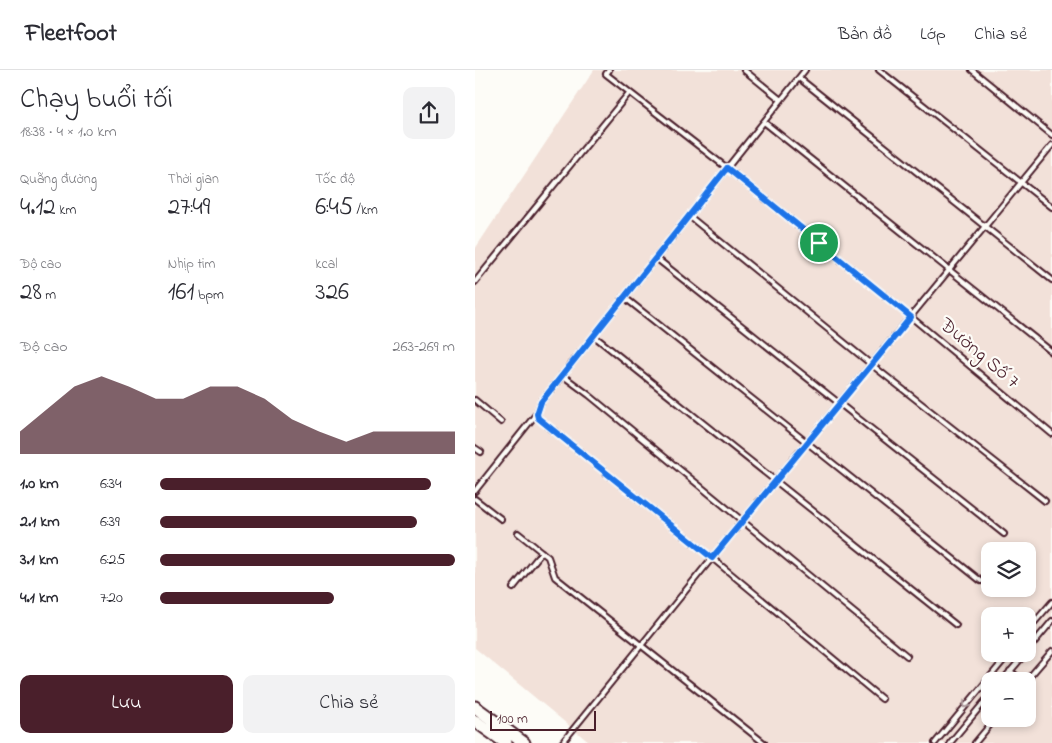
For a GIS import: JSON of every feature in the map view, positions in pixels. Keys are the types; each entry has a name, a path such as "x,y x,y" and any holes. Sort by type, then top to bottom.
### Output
{"main road":[{"path":"475,707 524,743"},
{"path":"475,721 507,743"}],"lane":[{"path":"744,70 781,100"},
{"path":"475,491 537,414 541,402 562,375 805,70"},
{"path":"879,70 1052,207"},
{"path":"972,70 1052,135"},
{"name":"Đường Số 7","path":"607,72 629,92 727,168 911,317 1052,434"},
{"path":"799,78 1052,280"},
{"path":"475,282 629,92"},
{"path":"764,122 1052,352"},
{"path":"562,743 1052,145"},
{"path":"689,216 872,365 1045,501"},
{"path":"656,258 1003,534"},
{"path":"625,297 981,581"},
{"path":"594,336 956,625"},
{"path":"562,375 589,395 907,656"},
{"path":"475,400 501,422"},
{"path":"537,414 538,418 712,558 882,700"},
{"path":"475,448 481,452"},
{"path":"475,500 501,519"},
{"path":"518,533 548,556 555,577 764,743"},
{"path":"513,588 542,552"},
{"path":"1036,621 1052,602"},
{"path":"1036,641 1051,624"},
{"path":"1032,672 1052,651"},
{"path":"935,743 1002,662"},
{"path":"1010,671 1018,662"},
{"path":"950,743 981,706"},
{"path":"975,743 988,727"}],"shaded area":[{"path":"594,70 1052,70 1052,743 590,743 475,648 475,249"}],"route":[{"path":"727,168 819,243 911,317 712,558 538,418 537,414 541,402 727,168"}]}
